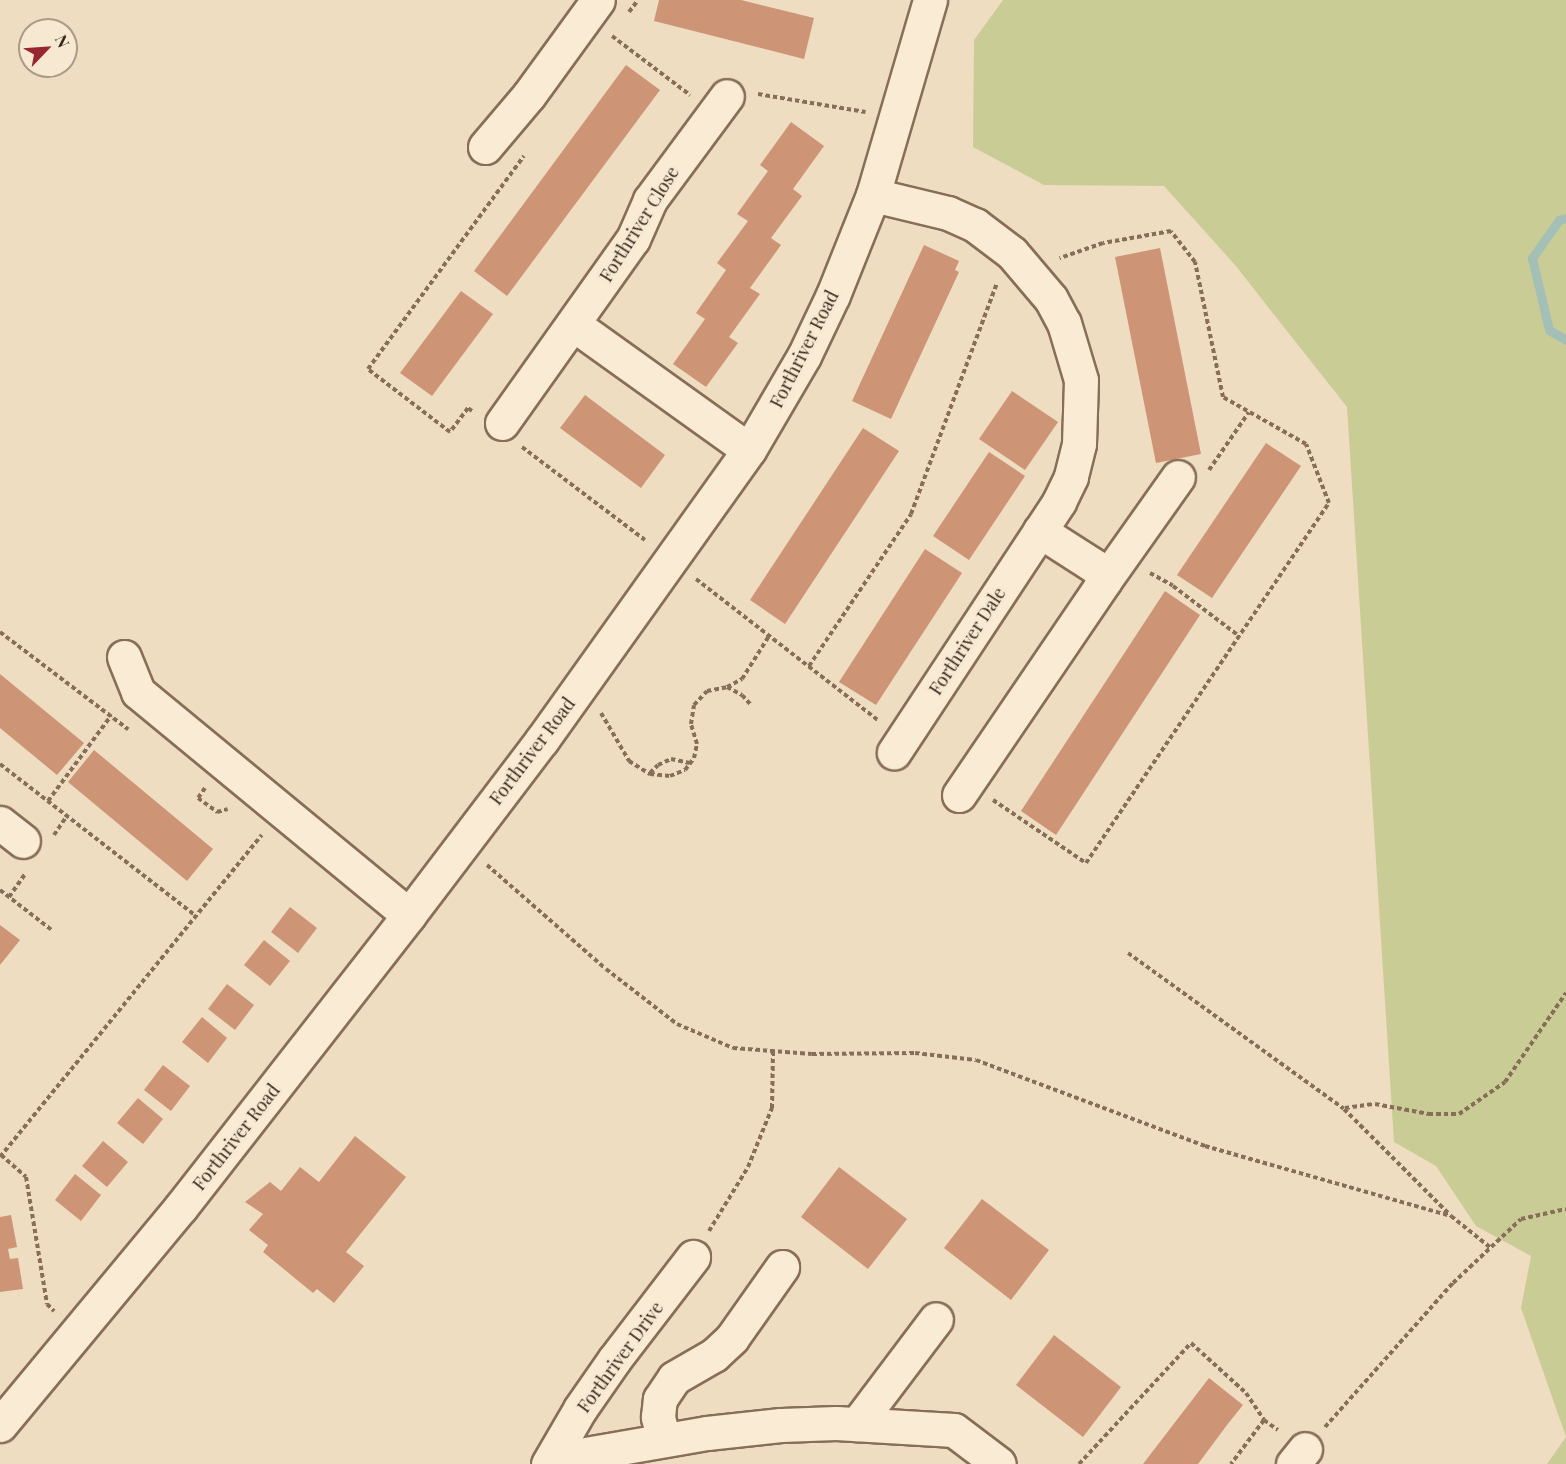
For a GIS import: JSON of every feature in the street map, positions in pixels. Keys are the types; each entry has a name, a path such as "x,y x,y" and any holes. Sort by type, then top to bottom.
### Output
{"street":[{"name":"Forthriver Road","path":"0,1425 189,1197 409,915 581,686 749,450 804,356 833,295 873,195 926,1"},
{"path":"485,147 529,95 611,9"},
{"name":"Forthriver Close","path":"498,427 633,239 650,200 721,105"},
{"name":"Forthriver Dale","path":"873,195 948,213 975,225 1012,253 1051,299 1064,323 1081,380 1077,455 1059,502 898,745"},
{"path":"573,324 749,450"},
{"path":"963,788 1105,579 1178,477"},
{"path":"1040,531 1096,567 1105,579"},
{"path":"124,657 138,692 409,915"},
{"name":"Forthriver Drive","path":"550,1462 580,1409 693,1257"},
{"path":"664,1440 657,1418 660,1399 674,1378 714,1354 732,1338 782,1267"},
{"path":"857,1424 936,1319"},
{"name":"Forthriver Drive","path":"550,1462 664,1440 781,1425 857,1424 954,1430 999,1464"}],"path":[{"path":"611,9 638,0"},
{"path":"604,45 618,27"},
{"path":"612,36 721,105 765,93 855,109"},
{"path":"528,150 368,369 450,432 468,408 498,427 672,560"},
{"path":"963,788 1086,863 1329,503 1306,444 1223,397 1195,262 1171,231 1103,243 1057,260"},
{"path":"809,666 911,514 997,282 1012,253"},
{"path":"1141,568 1173,586 1239,636"},
{"path":"723,600 809,666 898,745"},
{"path":"0,632 130,730"},
{"path":"581,686 613,731 629,761 650,774 670,776 686,770 694,758 697,744 691,724 694,705 707,691 727,687 742,679 769,636"},
{"path":"727,687 742,695 751,705"},
{"path":"48,801 111,716"},
{"path":"650,774 658,765 671,759 690,763"},
{"path":"0,764 195,915"},
{"path":"196,781 205,788 198,798 216,812"},
{"path":"77,1334 47,1304 26,1177 0,1156 282,811"},
{"path":"463,844 606,969 677,1024 733,1048 812,1054 915,1053 976,1060 1205,1146 1451,1216"},
{"path":"0,890 52,931"},
{"path":"1128,953 1344,1108 1451,1216 1491,1248"},
{"path":"1344,1108 1375,1104 1429,1114 1459,1114 1505,1082 1566,993"},
{"path":"693,1257 748,1167 772,1108 773,1051"},
{"path":"1299,1456 1453,1283 1521,1219 1566,1209"},
{"path":"1079,1464 1191,1343 1246,1393 1264,1420 1231,1464"}],"green space":[{"path":"1003,0 1566,0 1566,1437 1521,1308 1531,1256 1476,1226 1436,1166 1394,1142 1347,407 1235,265 1164,186 1044,185 973,147 974,40"},
{"path":"1566,1437 1566,1464 1547,1464"}],"building":[{"path":"659,0 741,0 814,18 804,59 654,21"},
{"path":"626,65 660,90 507,296 474,271"},
{"path":"791,122 824,146 793,189 802,196 771,238 781,245 750,288 760,294 729,337 738,343 706,387 673,364 705,319 696,313 726,270 717,263 748,221 737,214 768,171 760,165"},
{"path":"924,245 959,261 955,270 959,272 891,419 852,401"},
{"path":"1160,248 1201,454 1156,463 1115,257"},
{"path":"461,291 493,314 432,396 400,373"},
{"path":"1012,391 1058,422 1025,470 979,439"},
{"path":"585,395 665,455 641,488 560,428"},
{"path":"863,428 899,451 785,624 750,600"},
{"path":"1266,443 1301,466 1212,598 1177,575"},
{"path":"989,452 1025,476 969,560 933,536"},
{"path":"925,549 962,573 876,705 839,682"},
{"path":"1165,591 1200,615 1056,835 1021,811"},
{"path":"0,674 84,743 57,775 0,728"},
{"path":"94,750 213,849 187,881 68,782"},
{"path":"290,907 317,928 298,953 271,932"},
{"path":"0,925 20,940 0,965"},
{"path":"264,940 290,961 270,986 244,965"},
{"path":"227,984 254,1005 235,1030 208,1009"},
{"path":"202,1017 227,1038 208,1063 182,1042"},
{"path":"163,1065 190,1086 171,1111 144,1090"},
{"path":"138,1098 163,1119 143,1144 117,1123"},
{"path":"355,1136 406,1177 346,1252 364,1266 334,1303 317,1289 313,1293 263,1252 268,1245 249,1230 263,1214 245,1202 270,1182 281,1191 300,1167 319,1182"},
{"path":"103,1141 128,1162 107,1187 82,1166"},
{"path":"839,1167 907,1219 868,1269 801,1217"},
{"path":"75,1174 101,1195 81,1221 55,1200"},
{"path":"982,1199 1049,1250 1011,1300 944,1248"},
{"path":"11,1215 17,1247 8,1249 10,1259 18,1258 23,1289 0,1292 0,1217"},
{"path":"1054,1335 1121,1387 1083,1437 1016,1385"},
{"path":"1209,1378 1243,1405 1198,1464 1143,1464"}],"waterway":[{"path":"1566,218 1559,220 1532,258 1549,330 1566,340"}]}
